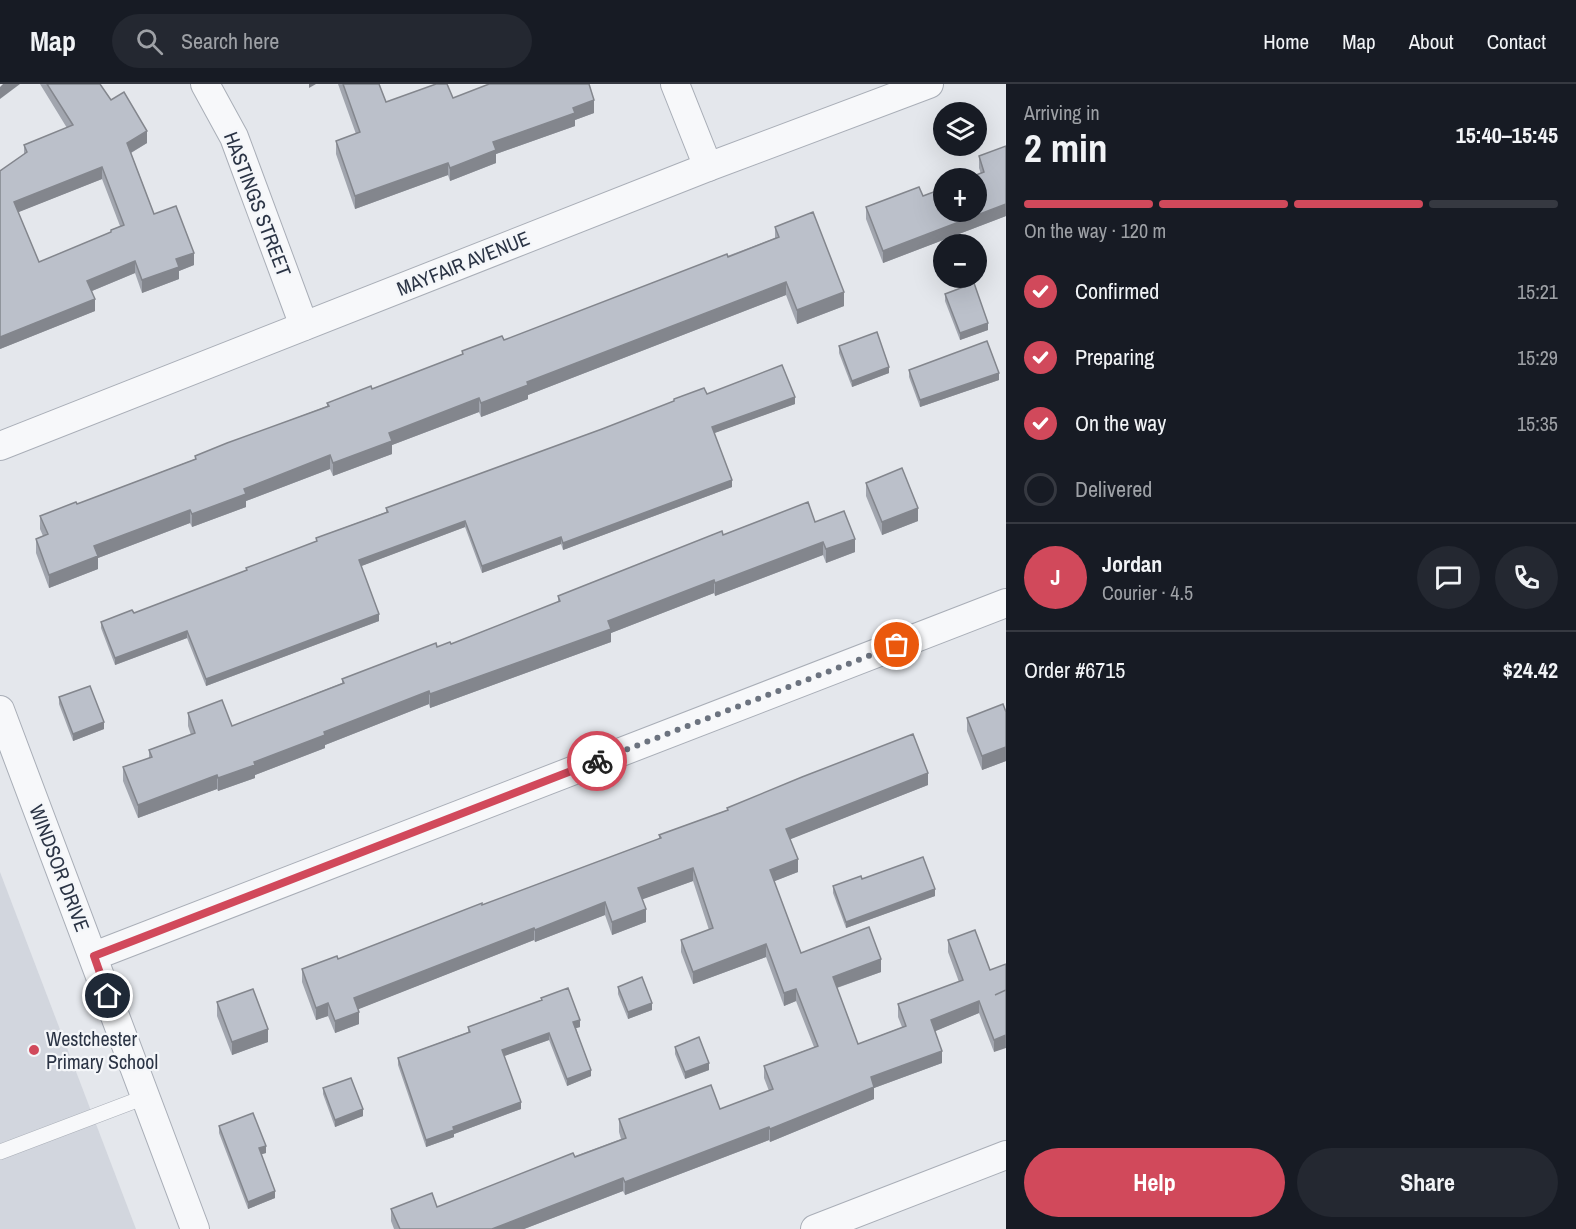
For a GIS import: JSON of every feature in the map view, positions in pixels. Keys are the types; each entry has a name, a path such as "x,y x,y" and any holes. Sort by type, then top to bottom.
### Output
{"street":[{"name":"HASTINGS STREET","path":"205,84 234,137 304,326"},
{"path":"675,84 708,167"},
{"name":"MAYFAIR AVENUE","path":"0,447 708,167 928,84"},
{"path":"94,956 1006,603"},
{"name":"WINDSOR DRIVE","path":"0,710 195,1229"},
{"path":"815,1229 1006,1155"}],"lane":[{"path":"0,1152 145,1097"}],"shaded area":[{"name":"Westchester Primary School","path":"0,872 136,1229 0,1229"}],"building":[{"path":"47,84 100,84 111,100 124,92 147,131 127,143 154,214 176,206 194,253 176,259 179,267 142,280 135,261 87,281 95,299 0,337 0,171 27,152 24,145 73,125","holes":["102,167 124,225 39,262 14,202"]},
{"path":"343,84 379,84 386,102 436,84 447,84 453,98 489,84 589,84 594,100 573,108 575,113 493,142 496,150 450,168 448,163 355,196 336,141 360,132"},
{"path":"1006,146 1006,204 987,211 987,168 983,168 979,156 987,156 987,153"},
{"path":"919,187 923,196 933,192 933,222 959,222 883,251 866,207"},
{"path":"813,212 844,292 797,310 786,282 527,382 528,385 481,403 479,398 389,433 392,441 333,463 330,455 244,489 246,494 192,514 190,510 94,546 98,556 49,575 36,539 48,534 40,516 196,459 195,456 227,443 329,406 327,403 371,386 372,389 463,354 462,351 502,336 504,340 727,254 728,257 779,237 775,227"},
{"path":"961,288 976,288 988,323 960,333 945,294"},
{"path":"877,332 889,367 852,381 839,346"},
{"path":"987,341 999,373 920,400 909,370"},
{"path":"782,365 795,397 712,427 732,480 563,543 561,537 482,566 465,521 359,560 379,614 206,679 187,631 115,658 101,622 132,610 134,613 247,570 246,568 317,541 316,538 388,512 386,508 602,429 674,401 674,399 704,388 707,394"},
{"path":"902,468 918,508 882,522 866,483"},
{"path":"808,502 815,522 844,511 855,539 826,549 823,542 715,583 714,580 608,621 611,629 430,694 429,691 324,732 325,735 254,762 255,765 218,778 217,775 138,805 123,767 152,757 149,750 195,733 188,713 222,700 232,726 344,683 342,679 436,643 437,647 450,642 451,644 560,601 558,596 722,531 723,535"},
{"path":"90,686 104,722 73,734 59,697"},
{"path":"1003,704 1006,712 1006,747 982,756 967,718"},
{"path":"913,734 928,773 786,829 798,859 770,870 801,953 869,927 881,959 833,977 858,1044 906,1026 898,1004 963,980 948,940 975,930 990,970 1006,964 1006,1035 994,1040 979,1001 931,1020 942,1051 871,1077 874,1087 770,1129 769,1127 625,1182 623,1178 492,1229 400,1229 391,1209 432,1193 437,1207 573,1153 575,1157 626,1138 619,1119 711,1085 720,1109 773,1089 764,1066 818,1046 796,989 784,993 766,944 693,972 681,940 713,928 693,868 638,888 646,909 612,922 605,902 354,998 359,1012 335,1021 328,1003 316,1008 302,969 337,956 338,959 482,903 482,905 661,838 659,835 728,810 727,808 802,777"},
{"path":"923,857 935,889 846,922 833,886 861,876 862,879"},
{"path":"642,977 652,1003 628,1012 618,987"},
{"path":"568,988 580,1020 573,1022 591,1070 567,1079 549,1033 502,1050 521,1102 453,1127 454,1130 426,1140 398,1058 470,1032 468,1027"},
{"path":"253,989 268,1029 232,1042 217,1002"},
{"path":"699,1037 709,1063 685,1072 675,1047"},
{"path":"351,1078 363,1109 335,1120 323,1088"},
{"path":"253,1113 266,1146 259,1148 275,1191 248,1202 219,1126"}],"way so far":[{"path":"597,761 897,645"}],"place":[{"name":"Westchester Primary School","path":"34,1050"}],"route":[{"path":"108,996 94,956 597,761"}]}
